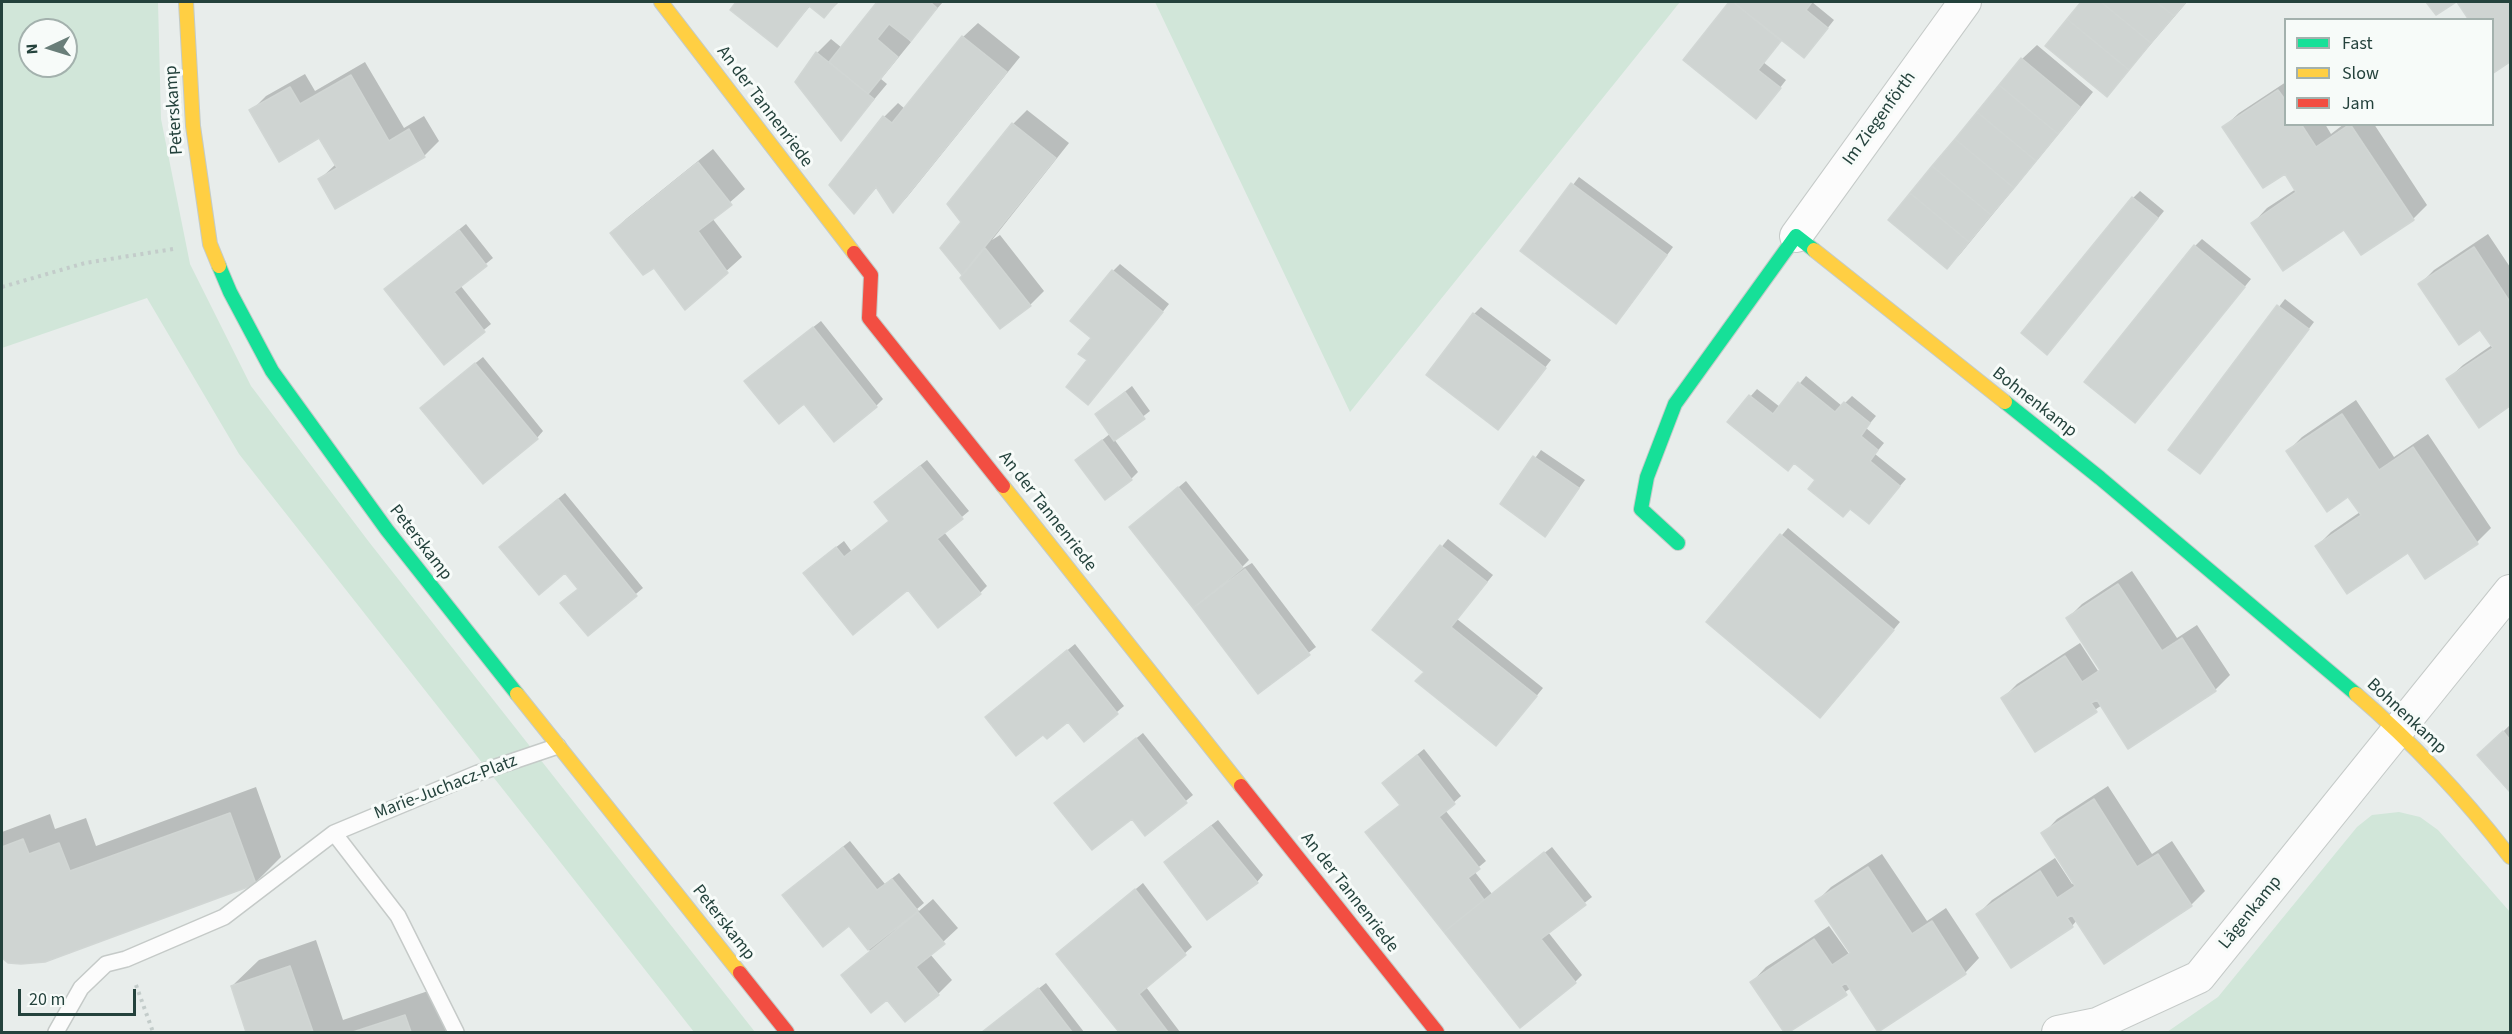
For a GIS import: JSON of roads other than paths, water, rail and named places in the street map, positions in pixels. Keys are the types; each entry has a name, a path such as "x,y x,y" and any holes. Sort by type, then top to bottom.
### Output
{"street":[{"name":"Peterskamp","path":"186,2 193,126 202,205 210,244 230,292 272,371 387,530 787,1032"},
{"name":"An der Tannenriede","path":"661,2 871,275 869,318 1437,1032"},
{"name":"Im Ziegenförth","path":"1796,236 1965,2"},
{"path":"1678,543 1641,509 1650,466 1674,404 1796,236"},
{"name":"Bohnenkamp","path":"1796,236 2100,478 2399,731 2475,812 2511,856"},
{"path":"2399,731 2511,591"},
{"name":"Lägenkamp","path":"2058,1032 2097,1024 2199,977 2399,731"}],"lane":[{"name":"Marie-Juchacz-Platz","path":"56,1032 81,988 106,964 126,959 225,917 334,833 478,773 558,746"},
{"path":"334,833 398,915 456,1032"}]}
